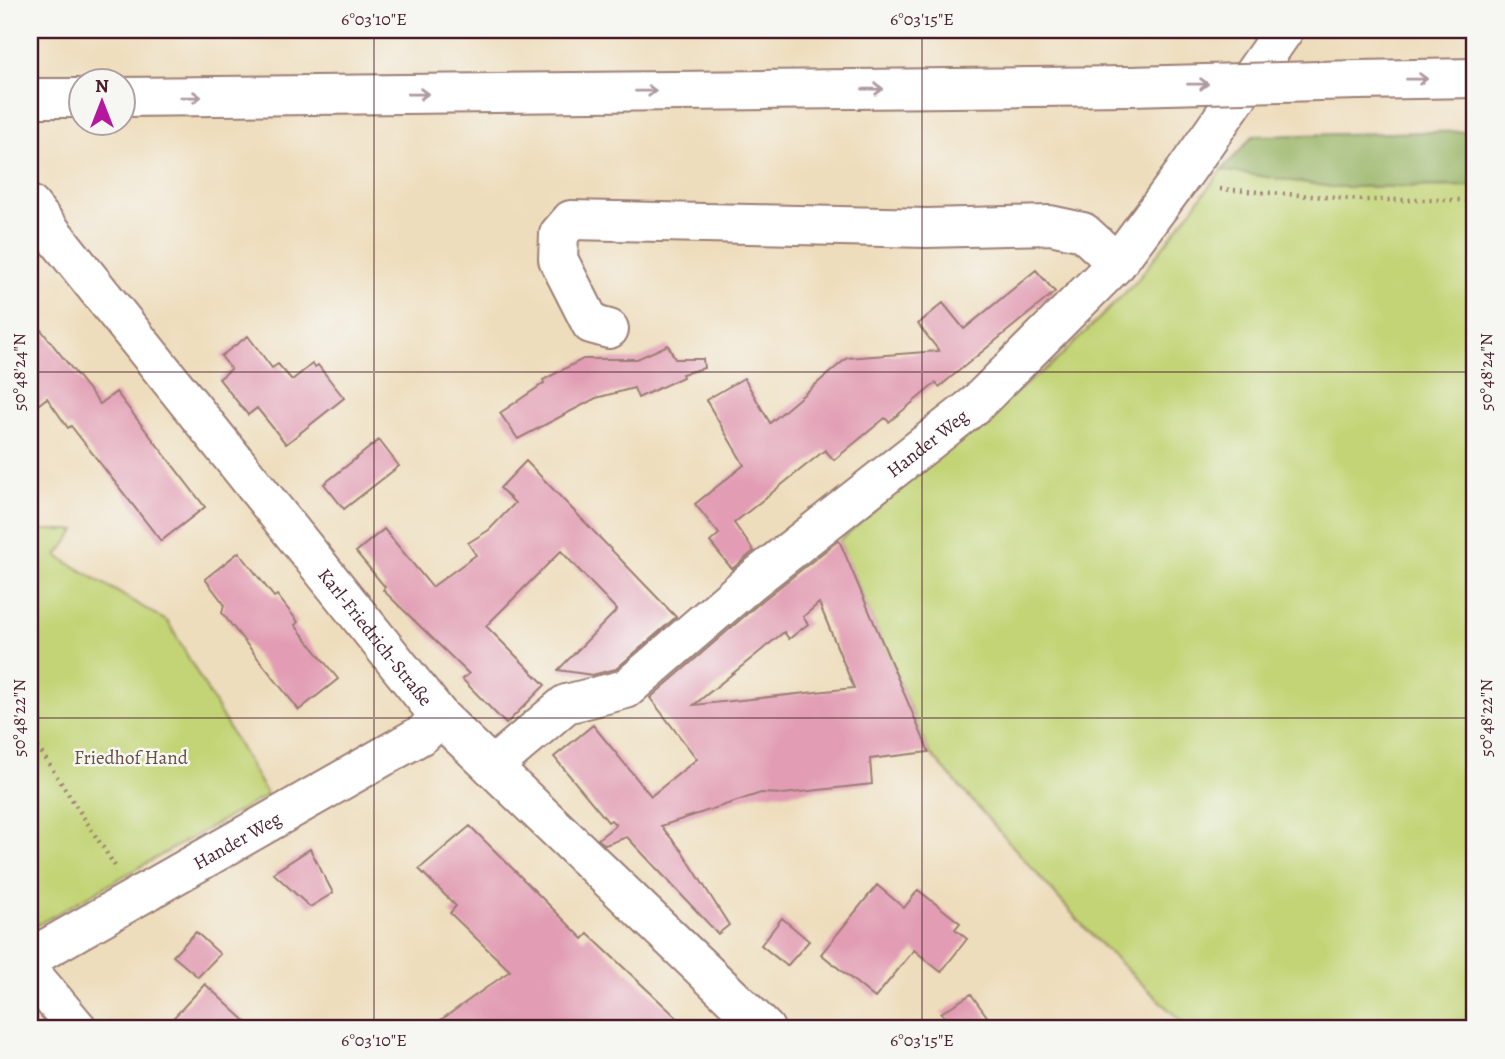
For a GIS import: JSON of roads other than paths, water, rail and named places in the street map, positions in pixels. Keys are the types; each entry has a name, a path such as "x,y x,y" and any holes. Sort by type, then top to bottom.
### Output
{"main road":[{"name":"Hander Weg","path":"492,767 566,704 626,689 750,583 975,405 1117,263 1284,30"},
{"path":"136,97 1130,86 1475,78"},
{"name":"Karl-Friedrich-Straße","path":"30,205 440,717 765,1029"},
{"path":"608,329 591,324 558,259 559,234 571,220 927,228 1049,225 1083,232 1117,263"},
{"name":"Hander Weg","path":"30,958 423,734 440,717"},
{"path":"30,972 78,1029"}],"park label":[{"name":"Friedhof Hand","path":"131,757"}]}
